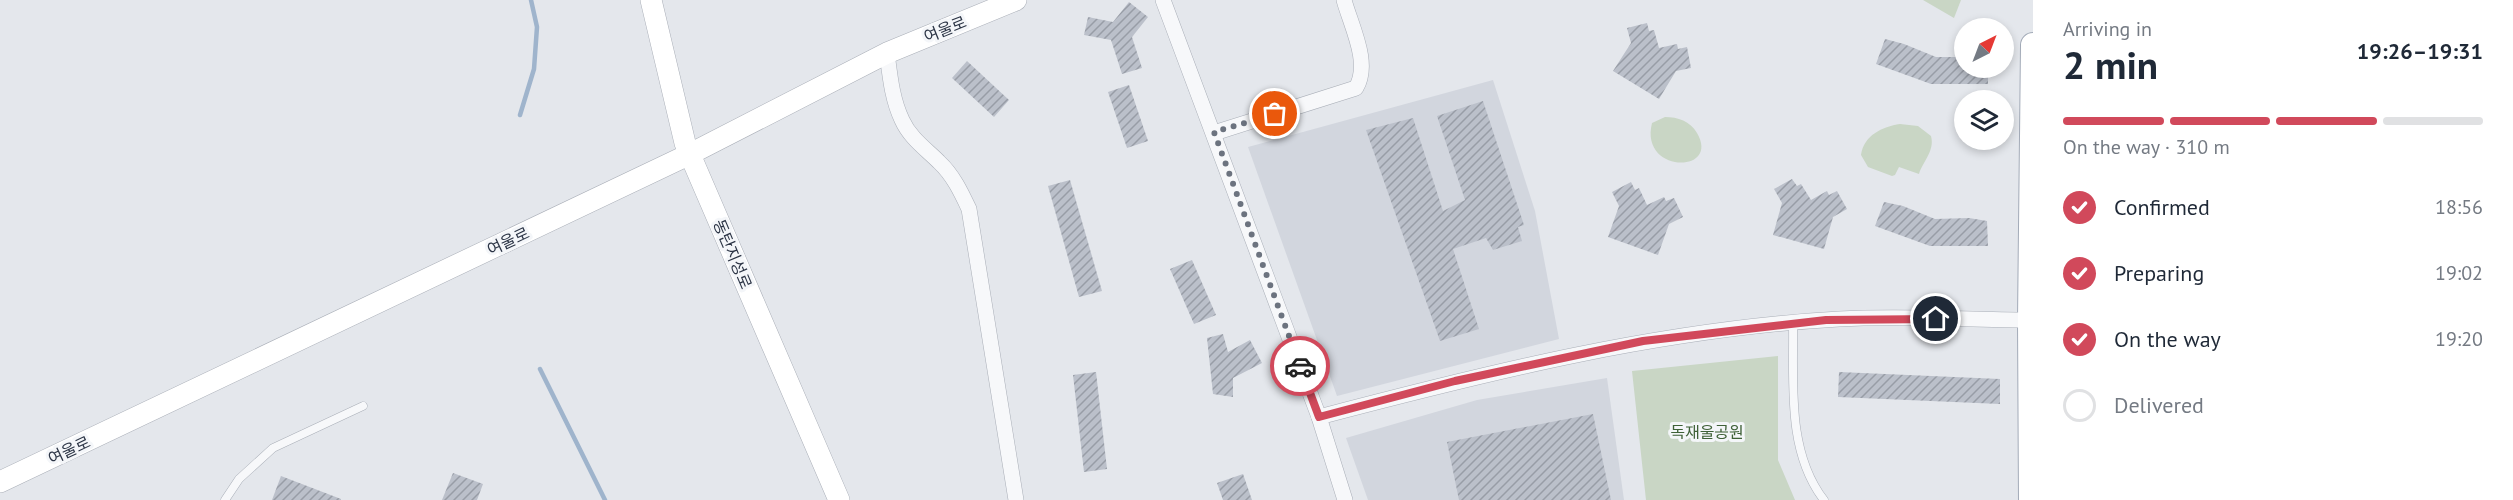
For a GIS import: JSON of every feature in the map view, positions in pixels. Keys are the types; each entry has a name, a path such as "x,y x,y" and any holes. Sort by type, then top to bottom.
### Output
{"main road":[{"path":"2031,500 2033,45"}],"street":[{"name":"동탄지성로","path":"651,0 685,143 838,500"},
{"name":"여울로","path":"0,483 690,154 887,53 1016,0"},
{"path":"1163,0 1319,417 1345,500"},
{"path":"1214,132 1356,88 1361,80 1363,67 1344,0"},
{"path":"887,53 892,91 903,122 919,144 956,182 969,208 1016,500"},
{"path":"1319,417 1455,381 1643,341 1793,322 1842,319 2030,320"}],"lane":[{"path":"1793,322 1794,419 1803,456 1824,500"},
{"path":"225,500 239,479 273,448 363,405"}],"shaded area":[{"path":"1493,80 1535,211 1559,339 1337,396 1248,147"},
{"path":"1607,378 1624,500 1368,500 1346,438 1477,400"}],"green space":[{"path":"1923,0 1961,0 1954,18"},
{"path":"1665,117 1683,120 1691,125 1697,133 1701,146 1698,156 1690,161 1679,162 1667,159 1657,152 1651,140 1652,123"},
{"path":"1900,124 1918,126 1931,136 1930,151 1919,174 1899,167 1892,176 1868,167 1861,155 1866,142 1875,133"},
{"name":"독재울공원","path":"1778,356 1778,460 1795,500 1646,500 1632,371"}],"building":[{"path":"1129,2 1148,17 1132,37 1142,68 1122,74 1111,40 1084,35 1088,17 1113,22"},
{"path":"1647,23 1649,31 1654,30 1659,48 1677,44 1678,49 1687,47 1691,68 1676,71 1659,99 1613,71 1631,43 1627,28"},
{"path":"1885,39 1936,57 1954,57 1954,78 1988,78 1988,84 1931,84 1876,64"},
{"path":"967,61 1009,100 994,117 952,78"},
{"path":"1129,85 1148,141 1127,148 1108,92"},
{"path":"1483,101 1524,225 1518,227 1522,241 1493,250 1486,238 1453,249 1479,329 1440,341 1366,130 1413,118 1443,211 1465,200 1437,116"},
{"path":"1792,179 1797,186 1801,184 1811,200 1827,191 1829,195 1837,191 1847,209 1833,217 1824,249 1773,235 1782,203 1774,189"},
{"path":"1070,180 1102,291 1079,297 1048,186"},
{"path":"1631,182 1635,190 1639,188 1647,205 1664,197 1666,201 1674,198 1683,217 1669,224 1658,255 1608,237 1619,206 1612,192"},
{"path":"1884,202 1903,206 1935,219 1969,218 1987,221 1988,246 1930,246 1875,226"},
{"path":"1192,260 1216,315 1194,324 1170,269"},
{"path":"1223,334 1228,352 1250,340 1262,363 1233,378 1233,397 1213,394 1207,338"},
{"path":"1096,372 1107,469 1084,472 1073,375"},
{"path":"1839,372 2000,379 2000,404 1838,397"},
{"path":"1593,414 1611,500 1459,500 1447,442"},
{"path":"453,473 483,484 477,500 442,500"},
{"path":"1243,474 1252,500 1223,500 1217,483"},
{"path":"281,476 341,499 341,500 272,500"}],"waterway":[{"path":"520,115 534,69 537,27 531,0"},
{"path":"540,369 605,500"}],"way so far":[{"path":"1275,114 1214,132 1300,366"}],"route":[{"path":"1300,366 1319,417 1455,381 1643,341 1793,322 1842,319 1936,319"}]}
